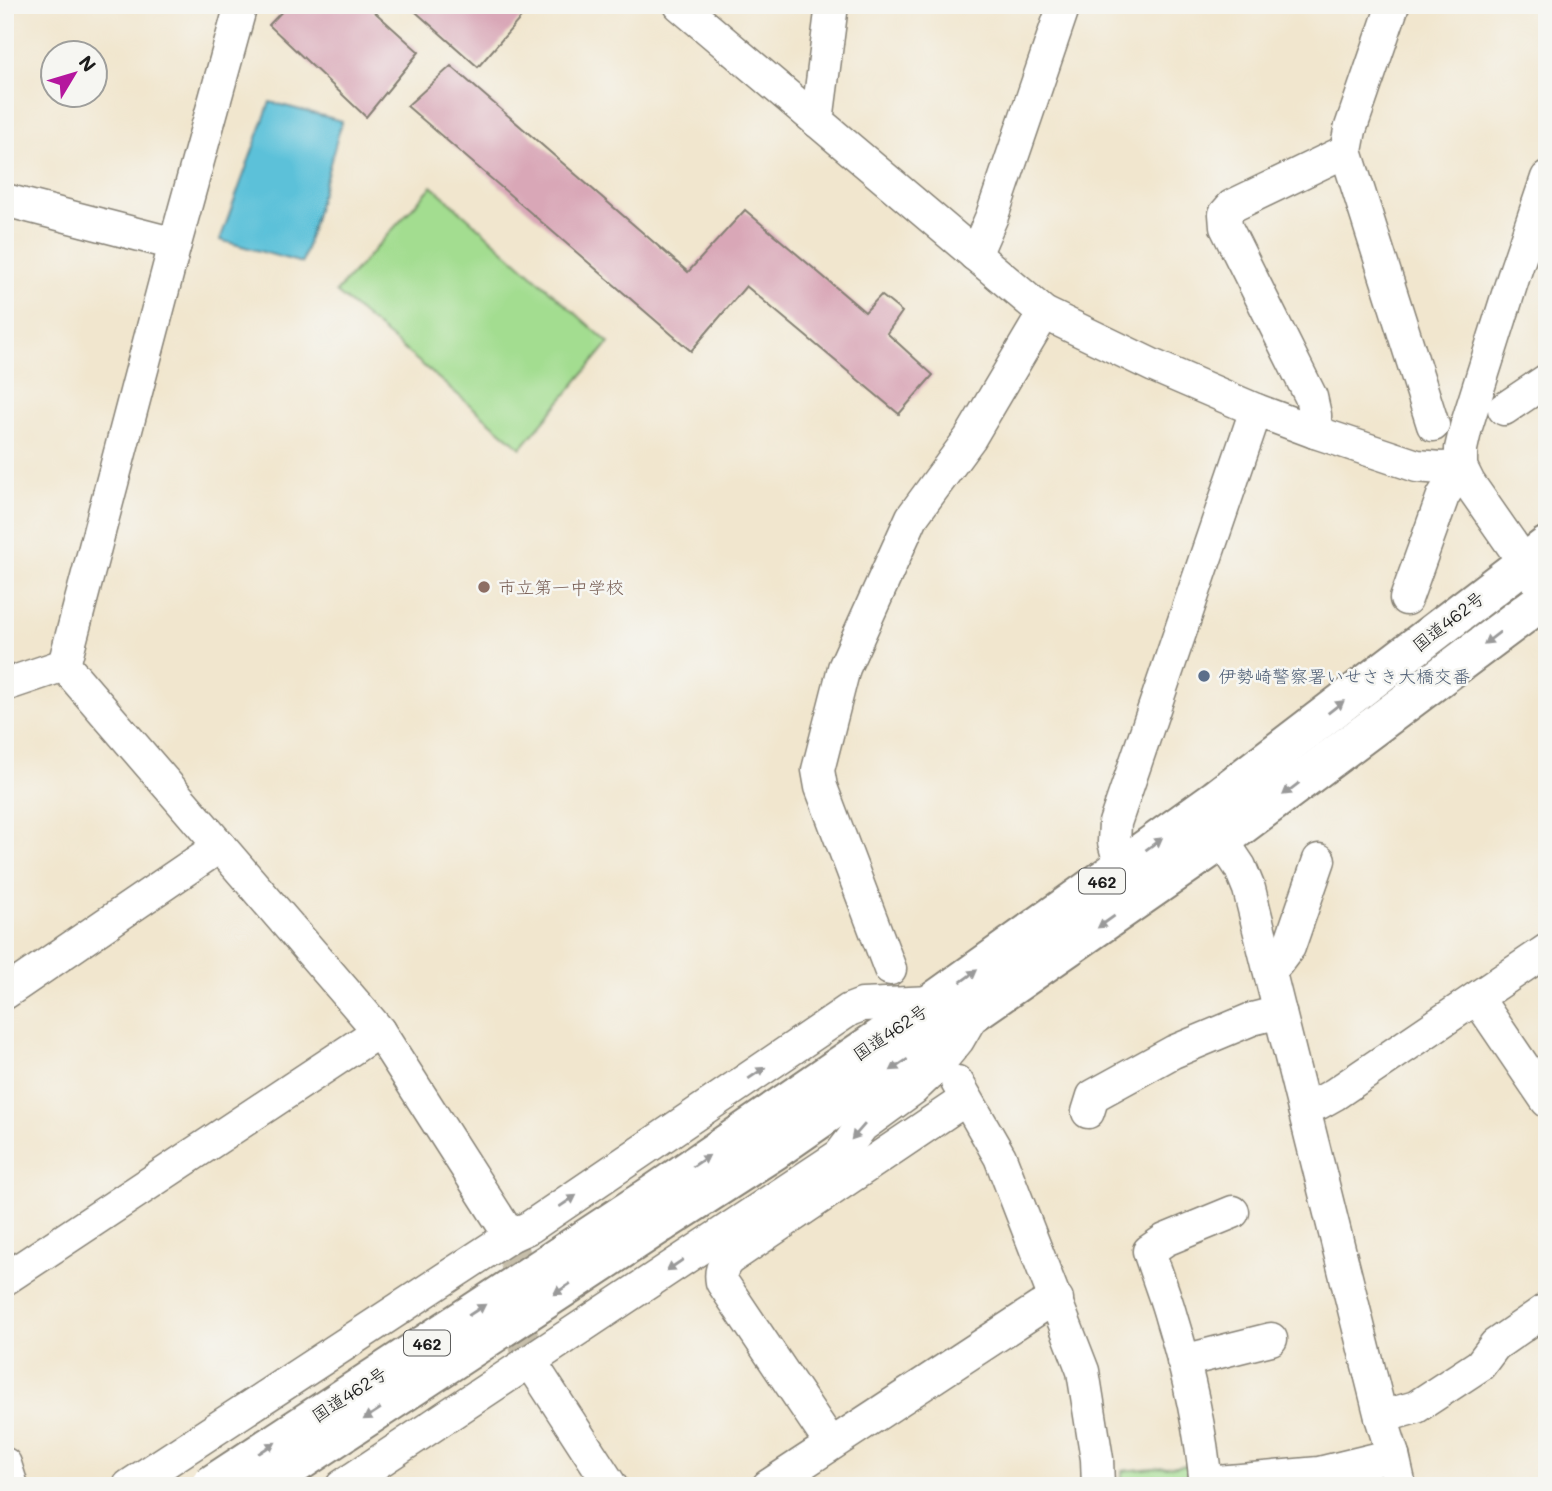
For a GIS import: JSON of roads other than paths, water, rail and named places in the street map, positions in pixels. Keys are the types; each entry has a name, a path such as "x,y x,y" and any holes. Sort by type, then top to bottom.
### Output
{"highway":[{"name":"国道462号","path":"262,1486 653,1212 933,1002 1216,799 1536,554"},
{"name":"国道462号","path":"210,1486 653,1212 775,1150 1223,840 1547,596"}],"street":[{"path":"64,665 174,244 241,5"},
{"path":"680,5 1044,313 1154,366 1315,432 1417,466 1461,467"},
{"path":"817,121 832,5"},
{"path":"975,255 992,216 1064,5"},
{"path":"1392,5 1350,130 1346,151 1433,425"},
{"path":"1315,432 1311,397 1226,227 1225,214 1232,205 1346,151"},
{"path":"1547,178 1461,449 1461,467 1469,483 1536,554 1547,596"},
{"path":"5,200 174,244"},
{"path":"890,969 821,787 818,770 844,668 912,517 970,438 1044,313"},
{"path":"1504,409 1547,380"},
{"path":"1121,867 1114,842 1115,823 1256,410"},
{"path":"1406,599 1443,496 1461,467"},
{"path":"5,685 64,665"},
{"path":"64,665 379,1031 510,1236"},
{"path":"1223,840 1240,867 1249,889 1400,1486"},
{"path":"5,993 220,846"},
{"path":"1269,968 1277,963 1289,947 1319,860"},
{"path":"1304,1109 1335,1094 1547,950"},
{"path":"1477,998 1547,1101"},
{"path":"129,1486 510,1236 530,1227 849,1010 862,1005 933,1002"},
{"path":"1088,1112 1093,1096 1173,1052 1252,1019 1280,1012"},
{"path":"342,1486 841,1155 862,1126 913,1089 935,1069 958,1040 973,1015"},
{"path":"5,1279 379,1031"},
{"path":"831,1444 722,1282 720,1274 729,1259 961,1090 1000,1157 1083,1371 1097,1459 1098,1486"},
{"path":"1233,1212 1165,1240 1149,1251 1171,1316 1191,1393 1206,1484 1319,1473 1394,1455"},
{"path":"768,1486 1039,1308 1057,1299"},
{"path":"1381,1417 1416,1407 1480,1365 1495,1345 1547,1309"},
{"path":"1183,1361 1271,1339"},
{"path":"530,1361 611,1486"},
{"path":"5,1464 12,1486"}],"water":[{"path":"270,102 342,121 302,263 220,240"}],"tunnel":[{"path":"510,1236 517,1266 522,1335 530,1361"}],"place":[{"name":"市立第一中学校","path":"484,587"},
{"name":"伊勢崎警察署いせさき大橋交番","path":"1204,676"}]}
